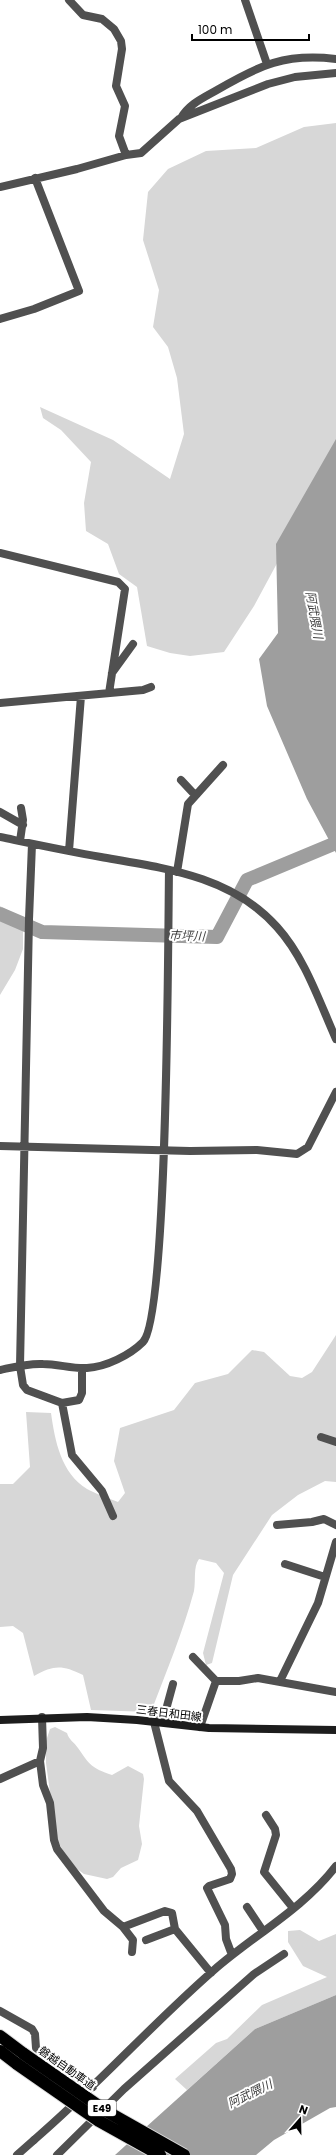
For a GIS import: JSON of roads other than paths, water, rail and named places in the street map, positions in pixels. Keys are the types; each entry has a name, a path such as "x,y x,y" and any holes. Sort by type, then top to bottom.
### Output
{"highway":[{"name":"磐越自動車道","path":"0,2036 20,2059 99,2121 160,2155"},
{"name":"磐越自動車道","path":"0,2051 20,2059 106,2111 184,2155"}],"main road":[{"name":"三春日和田線","path":"0,1720 42,1717 87,1717 200,1727 336,1730"}],"street":[{"path":"69,0 84,15 102,19 114,29 121,41 122,49 116,86 124,106 119,136 126,155"},
{"path":"245,0 267,64"},
{"path":"0,187 77,169 126,155 141,153 181,118 187,109 267,64 290,59 316,57 336,59"},
{"path":"181,118 268,84 295,77 336,73"},
{"path":"0,319 34,309 78,291 36,178"},
{"path":"0,553 118,582 125,589 109,693"},
{"path":"112,673 133,644"},
{"path":"0,703 151,688"},
{"path":"69,851 81,696"},
{"path":"0,1370 42,1364 82,1368 103,1365 123,1356 143,1342 148,1333 157,1273 173,871 188,804 223,765"},
{"path":"181,780 195,795"},
{"path":"20,841 23,825 21,808"},
{"path":"0,812 23,825"},
{"path":"0,837 173,871 210,881 237,894 250,902 277,927 302,963 336,1039"},
{"path":"32,844 29,919 20,1366 23,1385 27,1390 62,1404 80,1400 82,1393 82,1368"},
{"path":"0,1146 163,1149 190,1151 257,1150 297,1154 308,1147 336,1092"},
{"path":"62,1404 72,1455 102,1491 113,1516"},
{"path":"321,1437 336,1442"},
{"path":"277,1525 312,1522 324,1518 336,1525"},
{"path":"280,1682 318,1603 336,1542"},
{"path":"285,1564 325,1577"},
{"path":"193,1657 216,1681 239,1681 258,1678 336,1692"},
{"path":"200,1727 216,1681"},
{"path":"164,1717 173,1684"},
{"path":"200,1727 194,1719 186,1715 164,1717 154,1722 169,1781 197,1811 231,1869 232,1874 230,1879 207,1888 225,1925 226,1939 232,1955"},
{"path":"42,1717 43,1748 40,1761 42,1785 50,1803 54,1840 57,1849 104,1910 123,1927 133,1940 132,1952"},
{"path":"0,1779 40,1761"},
{"path":"266,1815 276,1835 264,1872 293,1908"},
{"path":"17,2155 93,2087 211,1973 232,1955 313,1893 335,1868"},
{"path":"248,1907 263,1931"},
{"path":"123,1927 165,1911 172,1913 175,1929 211,1973"},
{"path":"146,1940 175,1929"},
{"path":"57,2155 124,2089 254,1974 284,1954"},
{"path":"0,2011 32,2029 36,2040 36,2048 93,2087"}],"water":[{"name":"阿武隈川","path":"336,439 336,853 307,799 267,706 259,659 278,633 276,544"},
{"name":"阿武隈川","path":"336,1995 336,2107 330,2108 274,2140 256,2155 115,2155 255,2029"}],"waterway":[{"name":"市坪川","path":"0,914 42,932 217,937 247,880 336,843"}]}
